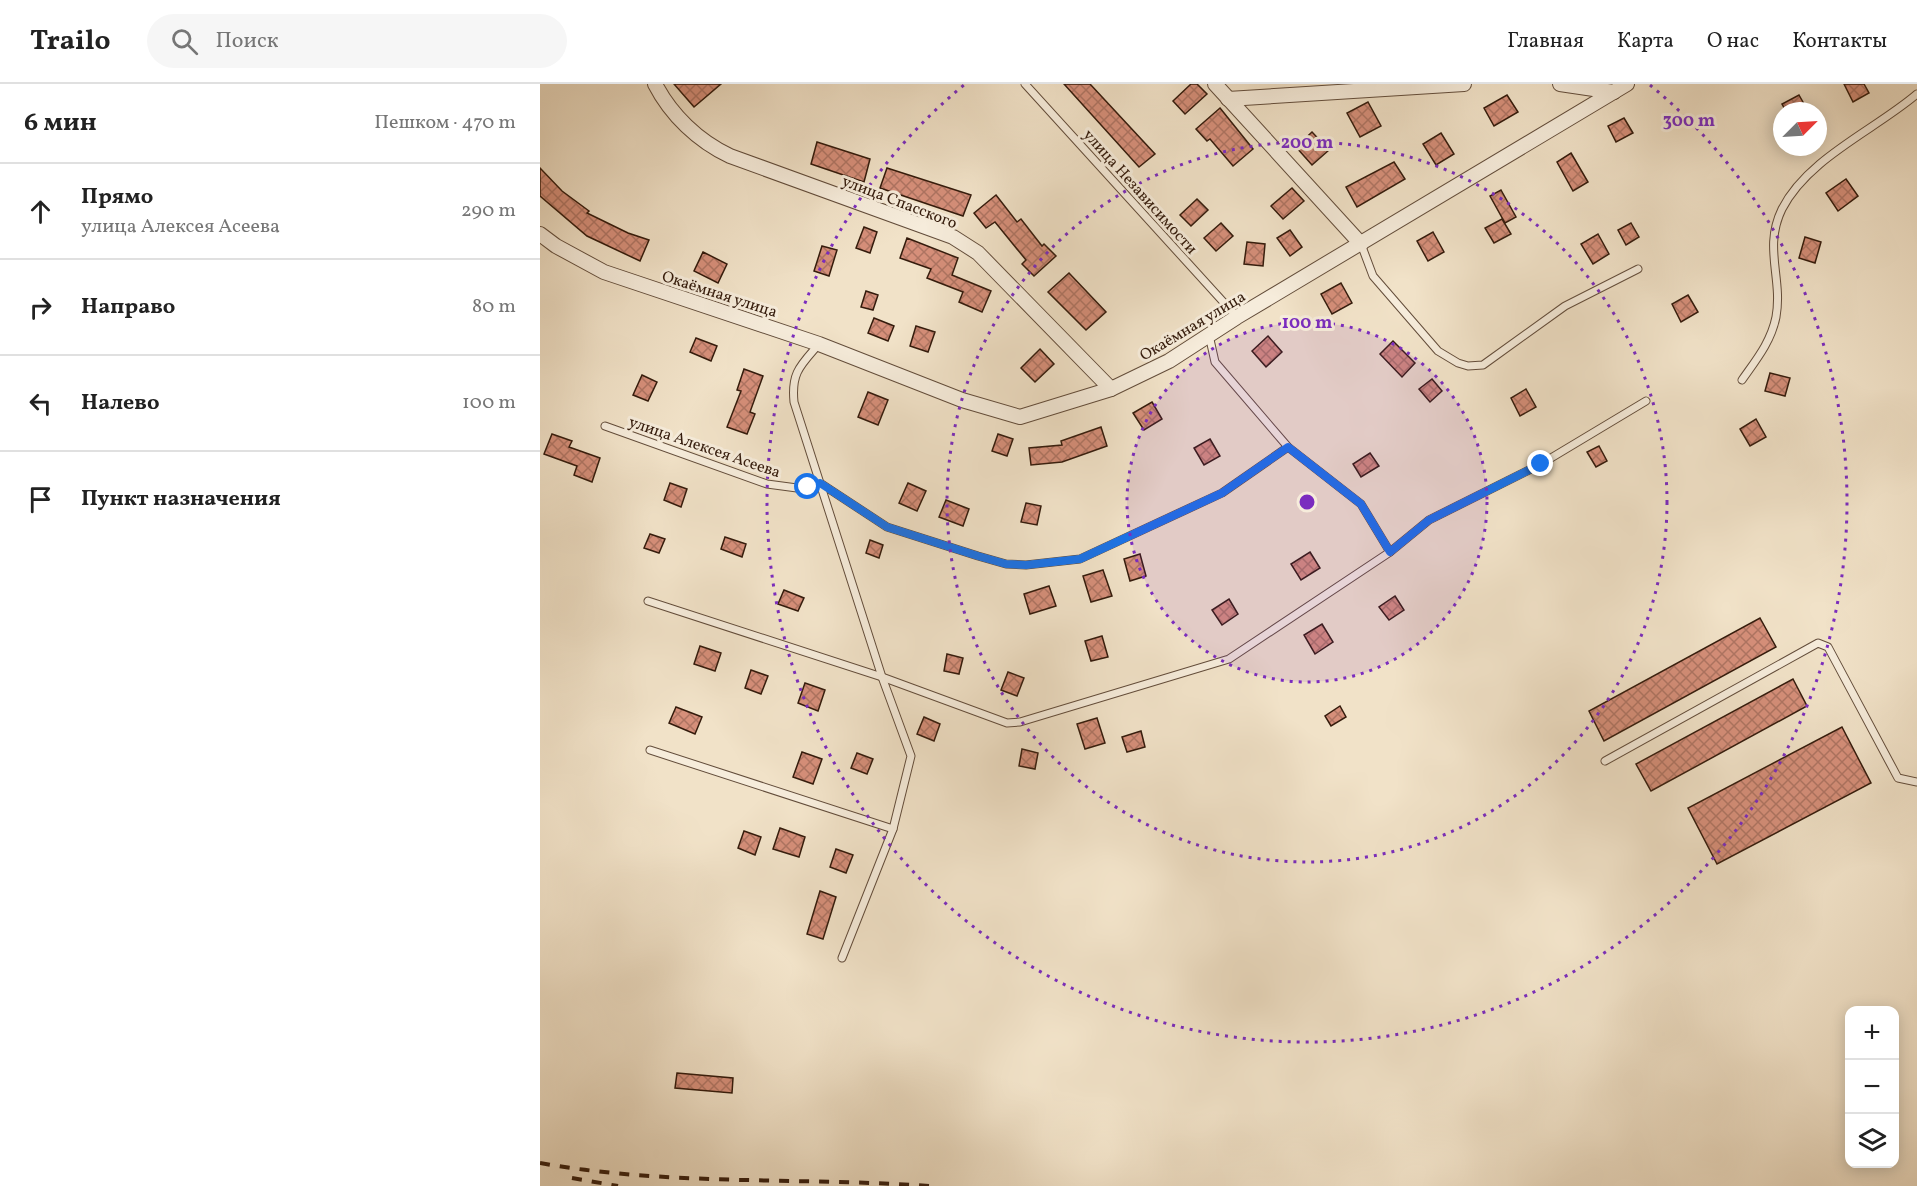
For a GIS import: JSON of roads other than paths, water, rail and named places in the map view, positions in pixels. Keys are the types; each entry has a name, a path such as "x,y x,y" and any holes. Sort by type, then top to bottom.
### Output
{"street":[{"name":"улица Спасского","path":"655,84 674,114 708,145 730,156 934,229 978,253 1111,389"},
{"path":"1215,84 1360,244"},
{"path":"1228,99 1464,84"},
{"path":"1560,84 1614,92"},
{"name":"Окаёмная улица","path":"540,234 556,246 604,272 819,344 962,400 1020,417 1111,389 1169,361 1238,317 1627,84"}],"lane":[{"name":"улица Независимости","path":"1025,84 1238,317"},
{"path":"1742,380 1766,346 1775,319 1771,245 1783,206 1822,162 1917,94"},
{"path":"1360,244 1373,276 1438,351 1468,366 1483,365 1565,306 1638,269"},
{"path":"1209,335 1215,362 1288,447 1361,504 1390,552"},
{"path":"819,344 796,371 793,385 794,402 882,677 911,756 893,829 842,958"},
{"path":"648,601 882,677 1006,723 1020,722 1229,659 1390,552 1429,520 1541,464 1646,401"},
{"name":"улица Алексея Асеева","path":"605,426 767,484 796,488 820,483"},
{"path":"820,483 887,527 1006,564 1026,565 1080,559 1222,493 1288,447"},
{"path":"1605,761 1818,643 1828,647 1898,778 1917,782"},
{"path":"650,750 893,829"}],"railway":[{"path":"540,1163 588,1170 685,1178 930,1186"},
{"path":"572,1178 618,1186"}]}
